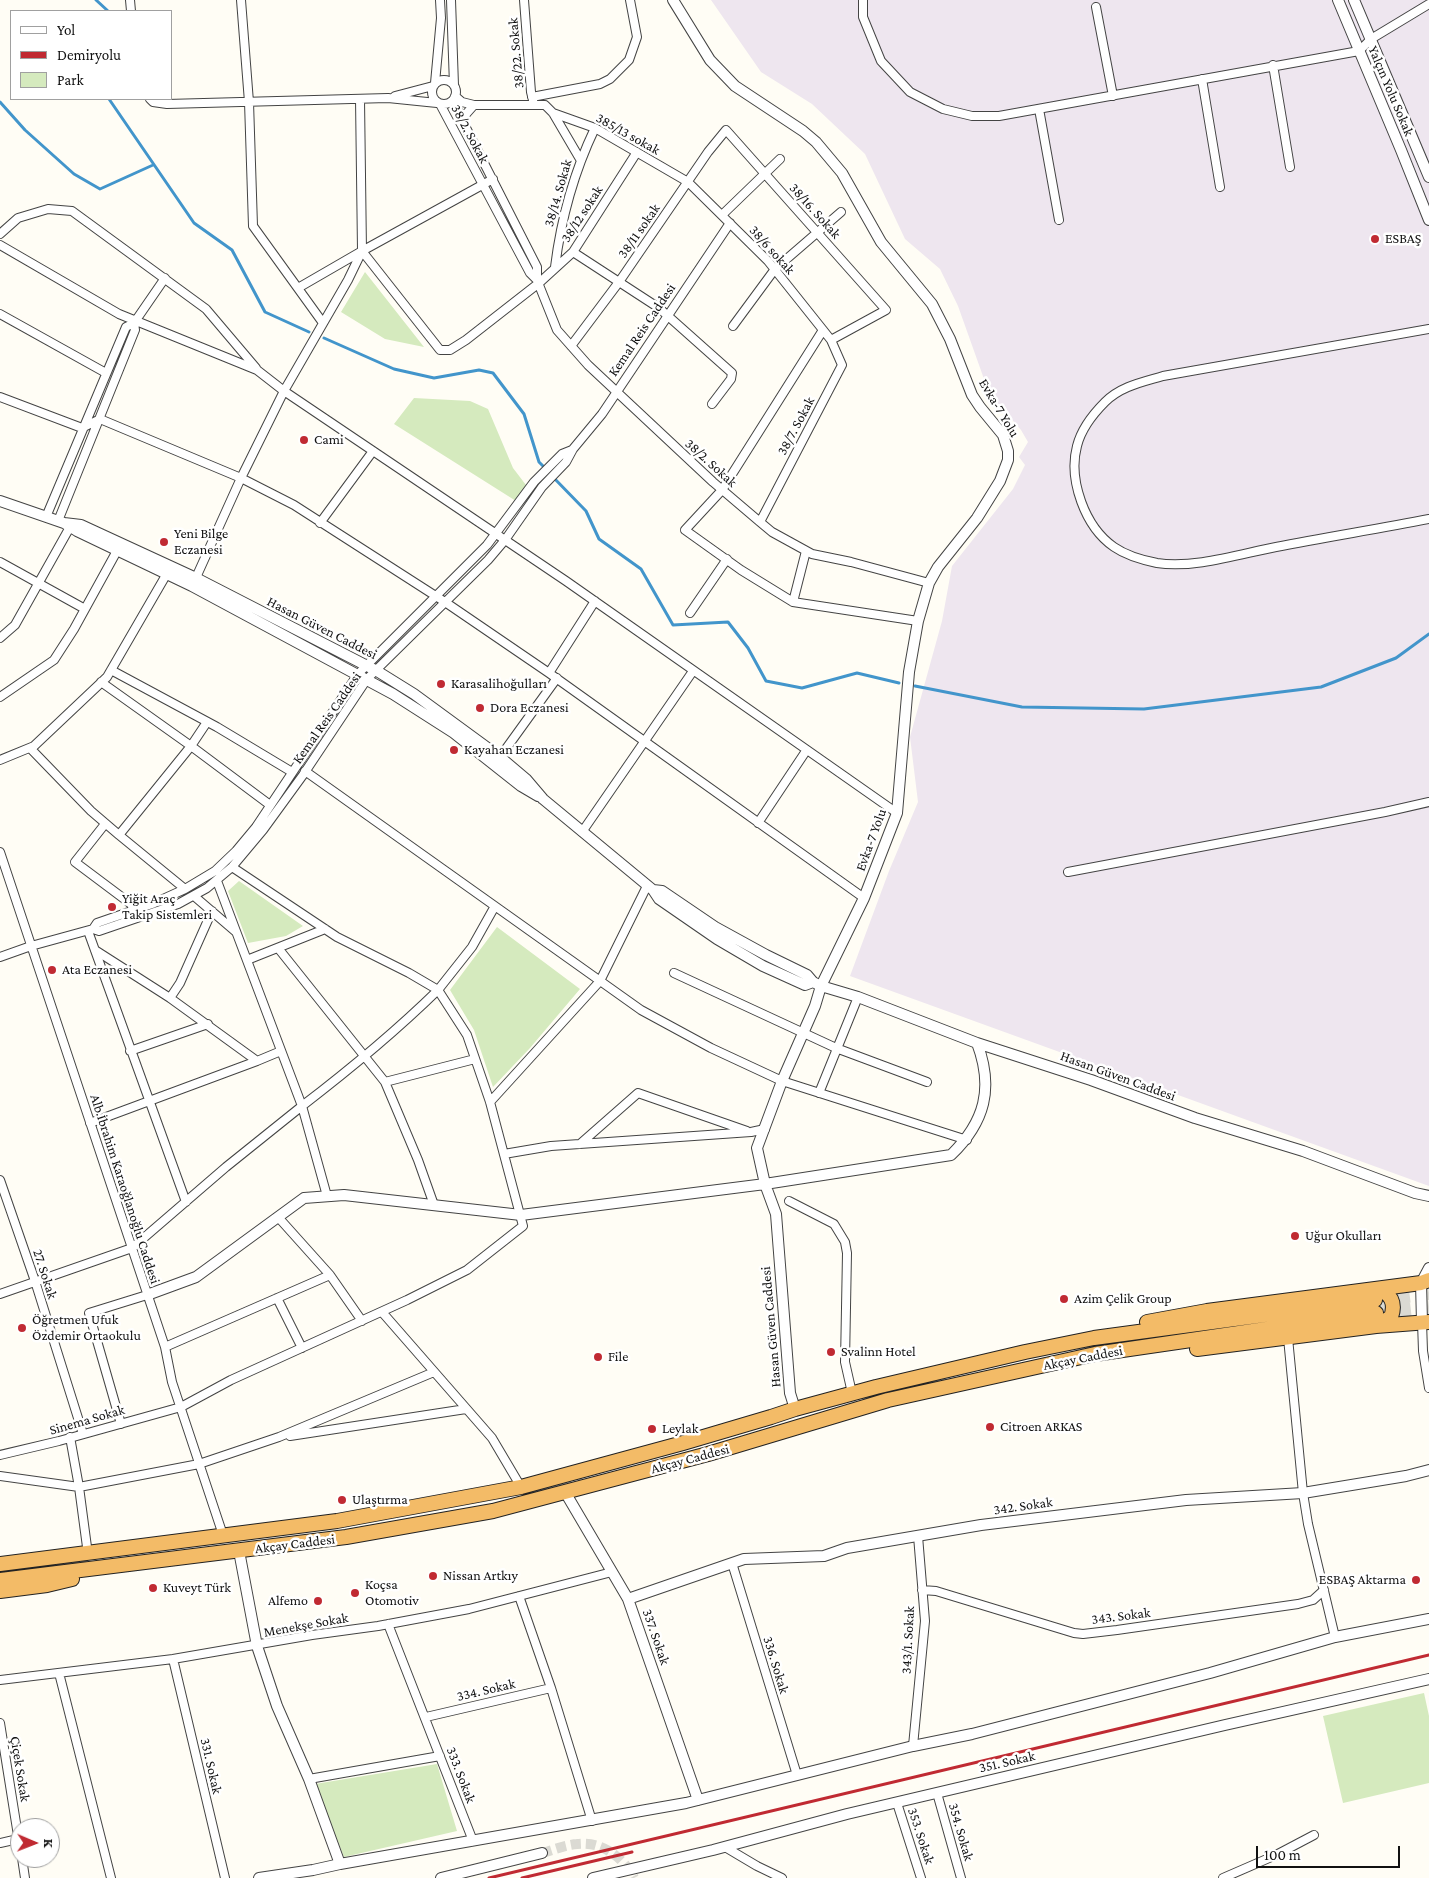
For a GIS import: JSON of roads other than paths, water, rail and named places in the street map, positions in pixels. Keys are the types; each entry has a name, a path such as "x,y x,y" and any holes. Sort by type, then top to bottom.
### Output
{"highway":[{"path":"1095,1354 1144,1356 1288,1338 1376,1307 1425,1281"},
{"name":"Akçay Caddesi","path":"0,1564 336,1521 521,1487 692,1440 852,1393 1094,1338 1122,1326 1197,1313 1376,1307"},
{"name":"Akçay Caddesi","path":"0,1580 346,1538 474,1515 708,1454 888,1400 1095,1354 1376,1307"},
{"path":"1376,1307 1425,1322"},
{"path":"0,1556 87,1547 141,1545"},
{"path":"0,1591 47,1585 141,1563"}],"street":[{"path":"242,0 253,226 323,323"},
{"path":"439,103 432,97 441,18 440,0"},
{"name":"38/2. Sokak","path":"451,0 454,85"},
{"name":"38/22. Sokak","path":"524,0 533,100"},
{"path":"455,98 474,105 517,105 600,84 610,79 629,60 637,37 630,0"},
{"name":"Evka-7 Yolu","path":"673,0 710,60 735,86 810,136 842,173 881,242 932,304 950,339 972,395 980,408 1003,435 1006,442 1008,460 1000,481 977,518 938,567 929,583 918,621 909,672 896,813 864,898 817,984 815,1006 782,1081"},
{"path":"863,0 863,17 881,61 910,92 943,110 972,116 999,116 1273,65 1359,51 1370,39 1429,4"},
{"name":"Yalçın Yolu Sokak","path":"1338,0 1429,220"},
{"name":"Yalçın Yolu Sokak","path":"1354,0 1429,177"},
{"path":"1096,7 1113,96"},
{"path":"1273,65 1290,167"},
{"path":"1202,79 1220,187"},
{"path":"388,98 445,80 454,85 455,98"},
{"path":"151,100 167,104 388,98 448,104 455,98"},
{"name":"38/2. Sokak","path":"455,98 463,122 537,267 538,281 557,330 572,346 616,391 722,490 772,532 812,554 851,562 929,583"},
{"path":"194,582 241,478 284,391 362,251 360,99"},
{"name":"385/13 sokak","path":"533,100 545,105 553,113 594,128 688,182"},
{"name":"38/2. Sokak","path":"439,103 530,273 538,281"},
{"path":"463,122 466,114 474,105"},
{"path":"1039,109 1059,220"},
{"path":"553,113 580,160"},
{"name":"38/14. Sokak","path":"555,267 558,240 580,160 594,128"},
{"name":"38/16. Sokak","path":"726,130 886,310 831,340"},
{"name":"38/11 sokak","path":"572,346 619,282 708,152 726,130"},
{"name":"38/12 sokak","path":"362,251 440,350 450,350 466,340 573,252 637,152"},
{"path":"722,215 780,159"},
{"path":"298,288 493,179"},
{"name":"38/6 sokak","path":"688,182 775,269 831,340"},
{"path":"0,234 18,218 48,209 72,211 206,309 257,370 284,391 595,602 896,813"},
{"path":"733,326 775,269 841,212"},
{"name":"Kemal Reis Caddesi","path":"0,957 31,946 90,930 99,932 165,910 194,896 232,867 263,830 368,679 488,560 550,478 562,454 572,449 598,420 730,223"},
{"path":"0,245 135,322 257,370"},
{"path":"573,252 659,308 732,373 731,379 712,404"},
{"path":"46,517 126,326 135,322 165,278"},
{"path":"0,314 106,373"},
{"path":"0,638 14,626 39,584 64,524 100,420 135,330 135,322"},
{"path":"823,330 722,490 685,530 726,560 793,602 918,621"},
{"path":"1429,330 1163,376 1125,388 1106,401 1086,425 1077,446 1075,480 1084,510 1095,528 1113,546 1134,558 1157,563 1176,564 1213,559 1429,519"},
{"name":"38/7. Sokak","path":"760,522 842,364 831,340"},
{"path":"0,397 82,428 100,420 241,478 294,505 436,596 557,678 864,898"},
{"path":"320,522 373,451"},
{"name":"Kemal Reis Caddesi","path":"90,930 97,923 134,911 185,889 204,879 224,862 247,838 358,674 496,534 534,482 544,472 554,468"},
{"name":"Hasan Güven Caddesi","path":"0,501 64,524 169,570"},
{"name":"Hasan Güven Caddesi","path":"64,524 81,525 377,671 433,706 500,757 526,778 543,799"},
{"path":"0,698 54,660 118,549"},
{"path":"793,602 806,551"},
{"path":"690,613 726,560"},
{"path":"0,562 85,609"},
{"path":"0,760 34,746 101,682 111,670 169,570"},
{"name":"Hasan Güven Caddesi","path":"194,582 368,679 454,733 521,786 543,799 650,888 659,899 732,948 763,966 805,985 817,984 858,996 977,1043 1091,1080 1195,1118 1304,1151 1415,1192"},
{"path":"549,673 595,602"},
{"path":"111,670 292,772"},
{"path":"582,832 646,742 693,671"},
{"path":"500,757 557,678"},
{"path":"101,682 270,805"},
{"path":"119,835 191,746 206,722"},
{"path":"30,748 105,824 185,889"},
{"path":"758,823 806,751"},
{"path":"305,771 641,1010 711,1048 782,1081 967,1140"},
{"path":"1068,872 1429,802"},
{"path":"105,824 75,862 130,904 134,911"},
{"name":"Alb.İbrahim Karaoğlanoğlu Caddesi","path":"0,852 132,1248 164,1347 172,1382 223,1536"},
{"path":"232,867 325,929 438,990 467,1035 490,1102 521,1215"},
{"path":"217,880 302,1106 327,1196"},
{"path":"490,1102 600,981 650,888"},
{"path":"194,896 237,932"},
{"path":"0,1294 132,1248 302,1106 366,1056 407,1020 438,990 472,947 495,906"},
{"path":"170,998 180,982 212,911"},
{"path":"247,960 325,929"},
{"path":"90,930 95,950 130,1051 186,1202"},
{"path":"278,948 386,1082 434,1205"},
{"path":"95,950 208,1024 257,1061"},
{"path":"674,973 802,1034 928,1082"},
{"path":"819,1093 858,996"},
{"path":"130,1051 208,1024"},
{"path":"120,1424 89,1313 147,1295 196,1276 304,1198 344,1194 521,1215 766,1184 951,1155 967,1140 981,1115 986,1090 984,1061 977,1043"},
{"path":"90,1123 281,1051"},
{"path":"386,1082 475,1059"},
{"name":"Hasan Güven Caddesi","path":"782,1081 757,1148 776,1214 790,1393 795,1409"},
{"path":"580,1144 638,1093 751,1132"},
{"path":"504,1154 551,1146 751,1132 765,1128"},
{"name":"27. Sokak","path":"0,1180 35,1282 83,1434"},
{"path":"1415,1192 1429,1196"},
{"path":"1415,1192 1429,1201"},
{"path":"789,1202 834,1224 845,1242 847,1252 845,1362 852,1393"},
{"name":"Sinema Sokak","path":"0,1455 181,1407 230,1380 382,1312 467,1270 523,1226 521,1215"},
{"path":"278,1217 330,1275 362,1321"},
{"path":"1429,1268 1425,1281 1423,1351 1429,1388"},
{"path":"164,1347 330,1275"},
{"path":"277,1298 302,1348"},
{"path":"382,1312 492,1438 521,1487"},
{"path":"1288,1338 1303,1493 1308,1524 1335,1636"},
{"path":"0,1476 79,1487 199,1464 279,1437 434,1372"},
{"path":"279,1437 466,1409"},
{"path":"70,1437 87,1547"},
{"name":"342. Sokak","path":"628,1599 744,1559 824,1556 847,1548 1052,1516 1177,1501 1303,1493 1406,1476 1429,1470"},
{"name":"337. Sokak","path":"566,1492 628,1599 698,1800"},
{"name":"343/1. Sokak","path":"913,1746 925,1621 918,1536"},
{"path":"238,1551 257,1646 277,1706 309,1779 340,1864"},
{"name":"336. Sokak","path":"732,1563 797,1775"},
{"name":"Menekşe Sokak","path":"0,1680 173,1659 388,1624 469,1609 612,1572"},
{"name":"343. Sokak","path":"922,1590 936,1591 1074,1633 1083,1634 1298,1604 1313,1600 1324,1590"},
{"path":"519,1596 551,1688 592,1821"},
{"path":"259,1878 313,1874 340,1864 592,1821 698,1800 913,1746 972,1734 1201,1676 1335,1636 1429,1619"},
{"path":"1414,1623 1429,1624"},
{"name":"333. Sokak","path":"388,1624 473,1841"},
{"name":"331. Sokak","path":"173,1659 225,1878"},
{"path":"59,1673 111,1878"},
{"name":"351. Sokak","path":"593,1878 725,1847 897,1802 1206,1729 1429,1679"},
{"name":"334. Sokak","path":"426,1717 551,1688"},
{"name":"Çiçek Sokak","path":"0,1723 15,1818"},
{"path":"309,1779 440,1756"},
{"name":"354. Sokak","path":"937,1793 962,1878"},
{"name":"353. Sokak","path":"897,1802 921,1878"},
{"path":"1223,1878 1276,1855 1314,1835"},
{"path":"725,1847 782,1878"},
{"path":"441,1878 542,1853"}],"waterway":[{"path":"96,0 107,10"},
{"path":"110,100 194,223 232,250 265,312 309,332"},
{"path":"0,102 25,130 74,174 100,189 153,165"},
{"path":"324,338 394,369 434,378 479,370 493,373 524,414 539,462 546,469"},
{"path":"552,476 586,511 599,539 641,569 673,625 728,622 748,648 766,681 802,688 857,673 899,683"},
{"path":"915,686 1022,707 1144,709 1321,687 1396,658 1429,634"}],"tunnel":[{"path":"1375,1300 1429,1293"},
{"path":"1376,1313 1429,1307"},
{"path":"542,1853 564,1846 595,1845 618,1857 634,1878"}],"railway":[{"path":"489,1878 1429,1655"},
{"path":"522,1878 632,1852"}],"place":[{"name":"ESBAŞ","path":"1375,239"},
{"name":"Cami","path":"304,440"},
{"name":"Yeni Bilge Eczanesi","path":"164,542"},
{"name":"Karasalihoğulları","path":"441,684"},
{"name":"Dora Eczanesi","path":"480,708"},
{"name":"Kayahan Eczanesi","path":"454,750"},
{"name":"Yiğit Araç Takip Sistemleri","path":"112,907"},
{"name":"Ata Eczanesi","path":"52,970"},
{"name":"Uğur Okulları","path":"1295,1236"},
{"name":"Azim Çelik Group","path":"1064,1299"},
{"name":"Öğretmen Ufuk Özdemir Ortaokulu","path":"22,1328"},
{"name":"Svalinn Hotel","path":"831,1352"},
{"name":"File","path":"598,1357"},
{"name":"Citroen ARKAS","path":"990,1427"},
{"name":"Leylak","path":"652,1429"},
{"name":"Ulaştırma","path":"342,1500"},
{"name":"Nissan Artkıy","path":"433,1576"},
{"name":"ESBAŞ Aktarma","path":"1416,1580"},
{"name":"Kuveyt Türk","path":"153,1588"},
{"name":"Koçsa Otomotiv","path":"355,1593"},
{"name":"Alfemo","path":"318,1601"}]}
